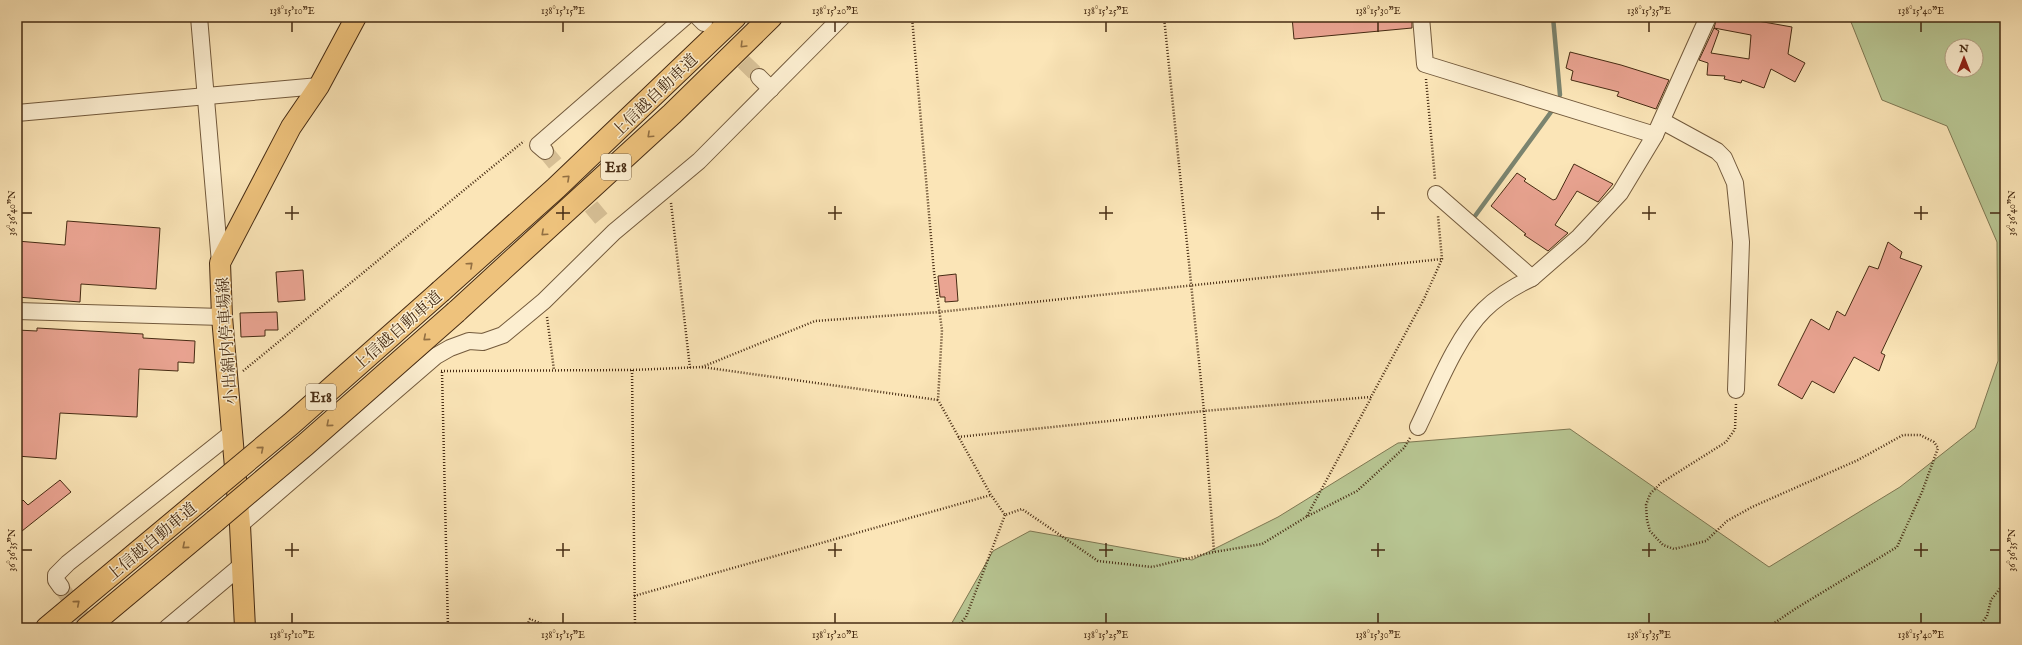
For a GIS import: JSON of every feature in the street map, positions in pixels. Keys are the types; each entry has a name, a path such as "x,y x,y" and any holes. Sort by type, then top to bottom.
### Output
{"highway":[{"name":"上信越自動車道","path":"47,628 291,424 441,291 556,188 735,17"},
{"name":"上信越自動車道","path":"87,628 305,445 456,312 672,114 771,17"}],"main road":[{"name":"小出綿内停車場線","path":"245,628 240,525 222,317 220,263 291,127 319,86 359,17"}],"street":[{"path":"199,17 207,96 220,263"},
{"path":"545,151 538,145 685,17"},
{"path":"240,525 436,356 450,348 469,341 483,342 503,335 544,301 610,228 669,187 698,161 842,17"},
{"path":"1421,17 1425,64 1658,128 1717,151 1724,158 1735,182 1741,242 1736,390"},
{"path":"1418,426 1464,334 1484,310 1511,288 1532,278 1579,237 1620,193 1658,128 1708,17"},
{"path":"759,77 771,89"},
{"path":"17,113 319,86"},
{"path":"1436,194 1532,278"},
{"path":"17,312 222,317"},
{"path":"61,587 56,580 56,575 68,563 232,432"},
{"path":"167,628 242,565"}],"path":[{"path":"912,17 939,312 942,330 938,400 991,495 1005,515"},
{"path":"1164,17 1190,286 1204,410 1214,552"},
{"path":"1306,517 1424,299 1442,259 1425,64"},
{"path":"228,382 526,140"},
{"path":"669,187 690,368"},
{"path":"702,367 815,320 939,312 1442,259"},
{"path":"544,301 554,370"},
{"path":"419,372 632,370 702,367 938,400"},
{"path":"632,370 635,624 632,628"},
{"path":"442,371 448,628"},
{"path":"1736,390 1735,429 1726,442 1661,483 1650,494 1646,505 1647,520 1650,531 1663,545 1674,550 1706,542 1727,521 1752,507 1858,460 1903,435 1920,435 1934,442 1938,448 1922,492 1897,547 1795,609 1767,628"},
{"path":"958,437 1204,410 1371,397"},
{"path":"1005,515 1022,510 1098,561 1152,567 1214,552 1262,544 1306,517 1357,491 1404,448 1418,426"},
{"path":"634,596 991,495"},
{"path":"956,628 966,617 1005,515"},
{"path":"1978,628 1986,616 1991,600 2005,582"},
{"path":"526,628 530,619 552,628"}],"green space":[{"path":"1849,17 2005,17 2005,628 949,628 993,551 1030,531 1192,560 1278,517 1398,443 1570,429 1769,567 1900,487 1975,428 1998,361 1997,242 1947,126 1882,100"}],"building":[{"path":"1292,17 1412,17 1412,28 1294,39"},
{"path":"1717,17 1753,17 1752,20 1792,27 1788,54 1805,63 1795,82 1771,69 1764,88 1742,80 1741,83 1724,79 1725,76 1707,75 1708,63 1699,60 1714,28","holes":["1714,28 1751,35 1749,59 1711,53 1719,31"]},
{"path":"1570,52 1621,65 1669,80 1656,109 1617,96 1619,92 1571,80 1573,71 1566,68"},
{"path":"1574,164 1613,184 1598,202 1577,191 1555,225 1568,233 1548,251 1524,235 1526,234 1491,206 1517,173 1526,179 1524,181 1553,200 1556,199"},
{"path":"67,221 160,228 156,289 81,284 80,302 17,297 17,241 65,245"},
{"path":"1888,242 1902,252 1900,258 1922,266 1881,353 1885,355 1879,371 1854,357 1834,393 1812,381 1802,399 1778,385 1811,319 1829,330 1837,311 1845,316 1869,266 1878,269"},
{"path":"303,270 305,300 278,302 276,272"},
{"path":"956,274 958,301 945,302 945,297 940,297 938,276"},
{"path":"277,312 278,330 265,330 265,336 241,337 240,313"},
{"path":"37,328 143,334 143,338 195,341 194,363 178,362 178,371 139,369 137,417 60,413 56,459 17,456 17,330 37,331"},
{"path":"60,480 71,492 17,535 17,505 23,500 28,505"}],"waterway":[{"path":"1553,17 1560,95"},
{"path":"1475,216 1551,112"}],"tunnel":[{"path":"709,28 759,77"},
{"path":"545,151 605,223"},
{"path":"61,587 90,628"}]}
